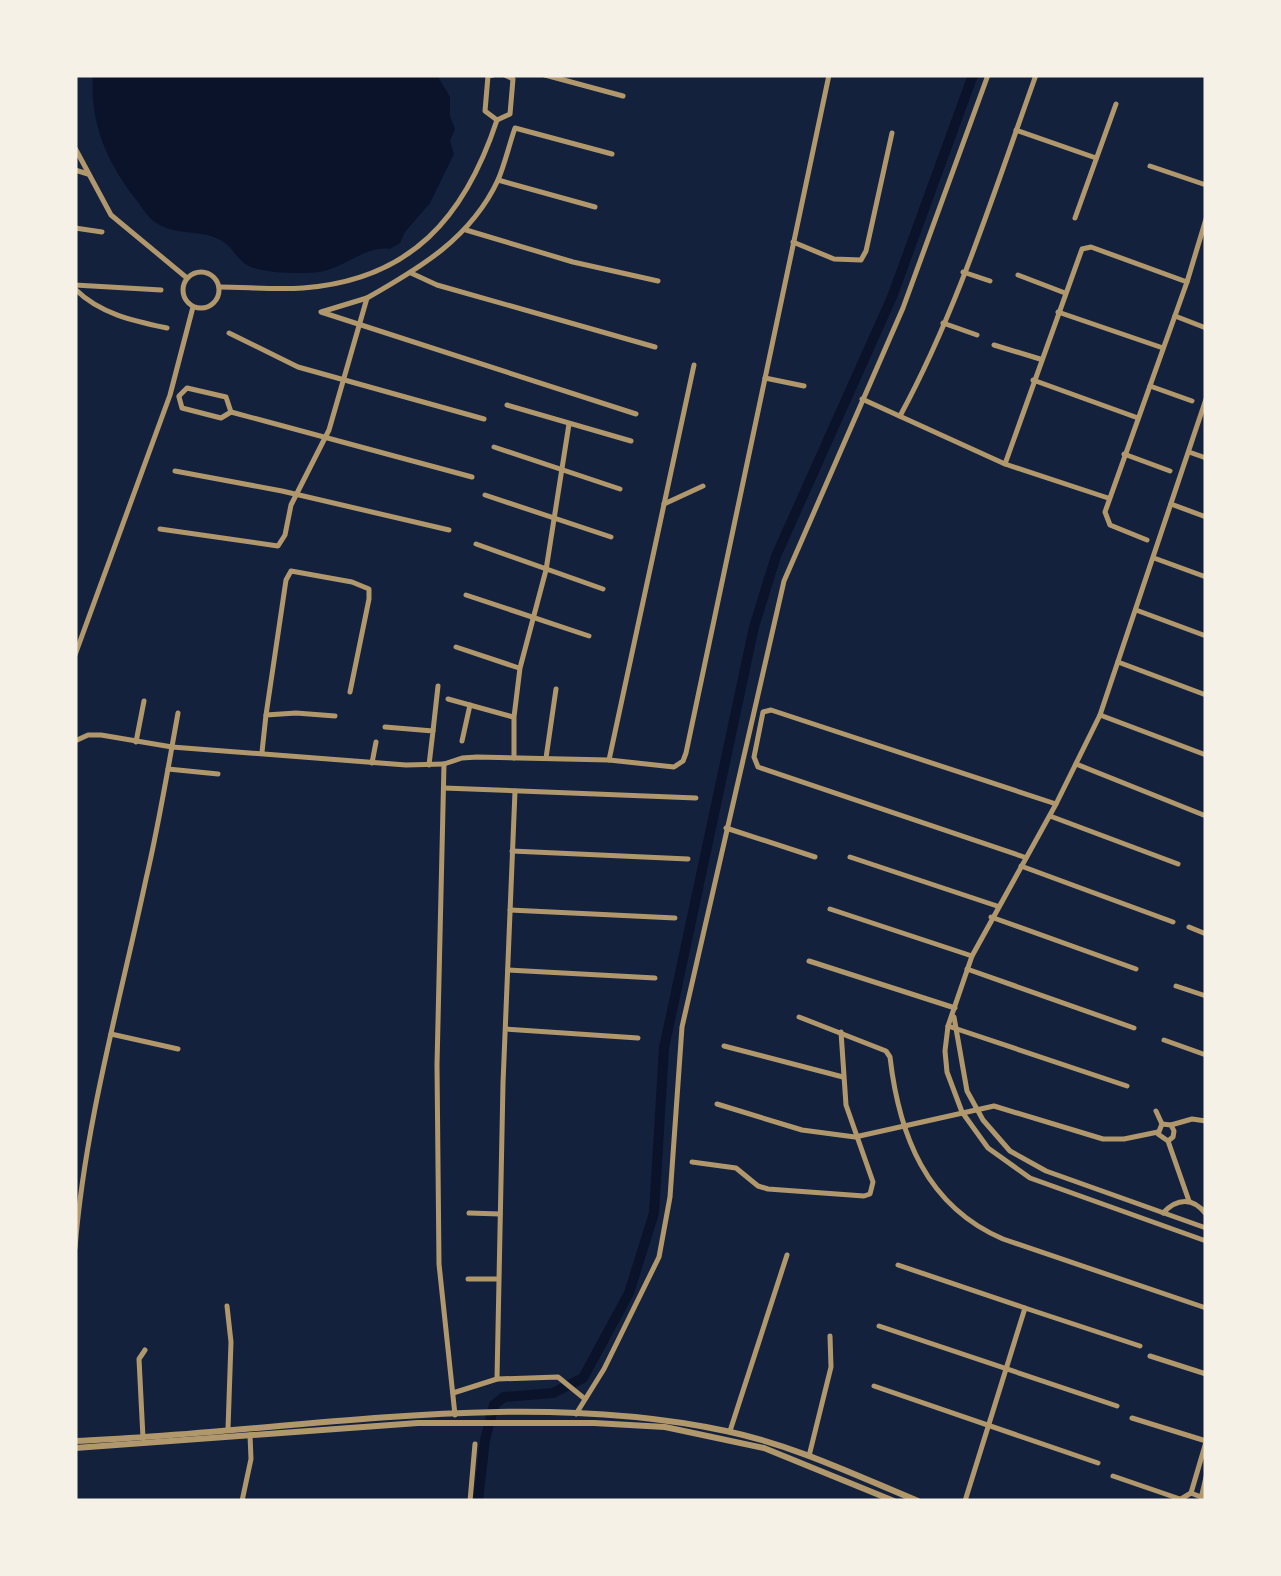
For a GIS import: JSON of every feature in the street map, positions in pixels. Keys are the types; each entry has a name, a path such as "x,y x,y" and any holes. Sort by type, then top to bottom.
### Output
{"street":[{"path":"493,75 488,76 484,111 496,120"},
{"path":"219,286 214,303 204,308 193,307 183,295 187,278 196,272 208,274 219,286 300,288 355,279 415,249 457,206 484,157 496,120 510,114 514,79 505,75"},
{"path":"546,75 623,96"},
{"path":"75,741 88,735 172,747 429,766 462,758 609,760 674,767 683,761 829,75"},
{"path":"576,1418 646,1290 659,1257 670,1197 682,1028 784,581 903,308 988,75"},
{"path":"900,416 964,272 1036,75"},
{"path":"1076,218 1116,104"},
{"path":"612,154 514,128 498,180 466,230 433,259 367,298 320,312 636,414"},
{"path":"1016,130 1096,158"},
{"path":"793,242 834,259 861,260 868,244 892,133"},
{"path":"75,148 111,215 187,278"},
{"path":"1150,166 1206,185"},
{"path":"75,170 88,174"},
{"path":"498,180 596,207"},
{"path":"1147,540 1107,523 1108,498 1188,282 1206,219"},
{"path":"75,228 102,232"},
{"path":"466,230 574,262 658,281"},
{"path":"1005,464 1040,359 1080,253 1086,247 1188,282"},
{"path":"1196,250 1206,253"},
{"path":"964,272 990,282"},
{"path":"411,273 437,285 655,347"},
{"path":"1018,275 1065,294"},
{"path":"75,287 161,290"},
{"path":"75,287 103,309 129,320 167,328"},
{"path":"160,529 278,546 296,494 326,436 367,298"},
{"path":"75,655 170,395 193,307"},
{"path":"1058,312 1163,348"},
{"path":"1175,316 1206,328"},
{"path":"943,323 977,335"},
{"path":"229,333 298,368 484,419"},
{"path":"994,344 1040,359"},
{"path":"609,760 694,365"},
{"path":"765,378 804,386"},
{"path":"1033,380 1138,418"},
{"path":"1150,386 1192,401"},
{"path":"179,397 187,388 226,397 230,412"},
{"path":"170,395 179,397"},
{"path":"179,397 182,408 221,418 230,412 472,477"},
{"path":"862,399 1005,464 1108,498"},
{"path":"1206,399 1100,715 1050,816 972,956 948,1026 945,1051 947,1072 962,1112 988,1148 1010,1166 1030,1178 1206,1242"},
{"path":"507,405 631,441"},
{"path":"514,758 520,668 546,570 570,424"},
{"path":"494,447 620,489"},
{"path":"1188,452 1206,458"},
{"path":"1124,454 1170,471"},
{"path":"175,472 296,494 450,530"},
{"path":"664,504 703,486"},
{"path":"485,495 611,538"},
{"path":"1172,504 1206,516"},
{"path":"476,544 603,588"},
{"path":"1154,558 1206,577"},
{"path":"262,752 286,580 291,571 352,582 368,589 370,599 350,692"},
{"path":"466,595 589,636"},
{"path":"1136,610 1206,636"},
{"path":"456,647 520,668"},
{"path":"1118,662 1206,695"},
{"path":"429,766 438,686"},
{"path":"546,758 556,689"},
{"path":"448,699 514,717"},
{"path":"136,742 144,700"},
{"path":"462,741 470,705"},
{"path":"1026,857 758,768 754,757 764,712 772,710 1056,804"},
{"path":"75,1248 80,1185 178,712"},
{"path":"266,715 296,712 335,716"},
{"path":"1100,715 1206,755"},
{"path":"385,727 432,730"},
{"path":"372,764 376,742"},
{"path":"444,764 439,1264 455,1419"},
{"path":"1076,764 1206,816"},
{"path":"168,769 218,774"},
{"path":"444,788 696,798"},
{"path":"496,1379 516,791"},
{"path":"1050,816 1178,864"},
{"path":"726,828 815,857"},
{"path":"512,851 688,859"},
{"path":"850,857 997,906"},
{"path":"1020,866 1173,922"},
{"path":"830,909 972,956"},
{"path":"510,910 675,918"},
{"path":"991,916 1136,968"},
{"path":"1189,928 1206,934"},
{"path":"809,961 955,1008"},
{"path":"967,969 1134,1028"},
{"path":"508,970 655,978"},
{"path":"1176,986 1206,996"},
{"path":"954,1016 961,1068 975,1108 997,1139 1026,1162 1206,1228"},
{"path":"799,1018 877,1046 890,1057 902,1128 914,1153 942,1196 982,1230 1206,1308"},
{"path":"948,1026 1127,1086"},
{"path":"506,1029 638,1038"},
{"path":"692,1162 736,1168 768,1189 870,1194 872,1182 855,1137 842,1077 841,1032"},
{"path":"111,1034 178,1049"},
{"path":"1164,1040 1206,1055"},
{"path":"724,1046 788,1066 842,1077"},
{"path":"716,1104 802,1130 855,1137 975,1108 1004,1108 1103,1139 1158,1132"},
{"path":"1156,1111 1162,1124"},
{"path":"1162,1124 1206,1121"},
{"path":"1162,1124 1158,1132 1161,1140 1168,1141"},
{"path":"1168,1141 1174,1134 1171,1125"},
{"path":"1168,1141 1189,1201 1206,1214"},
{"path":"1124,1212 1128,1200"},
{"path":"1163,1213 1177,1202 1189,1201"},
{"path":"469,1213 500,1214"},
{"path":"730,1432 787,1255"},
{"path":"898,1266 1140,1346"},
{"path":"468,1280 498,1279"},
{"path":"227,1306 231,1342 228,1429"},
{"path":"965,1501 1025,1308"},
{"path":"879,1326 1117,1406"},
{"path":"809,1456 831,1367 830,1336"},
{"path":"143,1438 138,1359 146,1350"},
{"path":"1150,1356 1206,1374"},
{"path":"453,1393 496,1379 552,1376 565,1380 586,1399"},
{"path":"874,1386 1098,1463"},
{"path":"478,1419 504,1414 662,1419 730,1432 809,1456 918,1501"},
{"path":"75,1445 228,1429 576,1418 710,1434 803,1462 894,1501"},
{"path":"1113,1476 1180,1500 1191,1492 1206,1442 1132,1418"},
{"path":"75,1445 455,1419"},
{"path":"242,1501 251,1459 250,1435"},
{"path":"470,1501 475,1444"},
{"path":"1191,1492 1204,1497 1206,1477"}],"water":[{"path":"93,75 437,75 450,97 455,129 450,141 454,154 430,203 400,243 390,249 372,250 319,272 259,269 244,263 221,240 165,227 146,214 117,172 103,142 94,110"}],"waterway":[{"path":"478,1501 485,1440 494,1405 504,1397 553,1393 583,1378 629,1293 654,1213 664,1048 754,627 776,556 892,297 973,75"}]}
